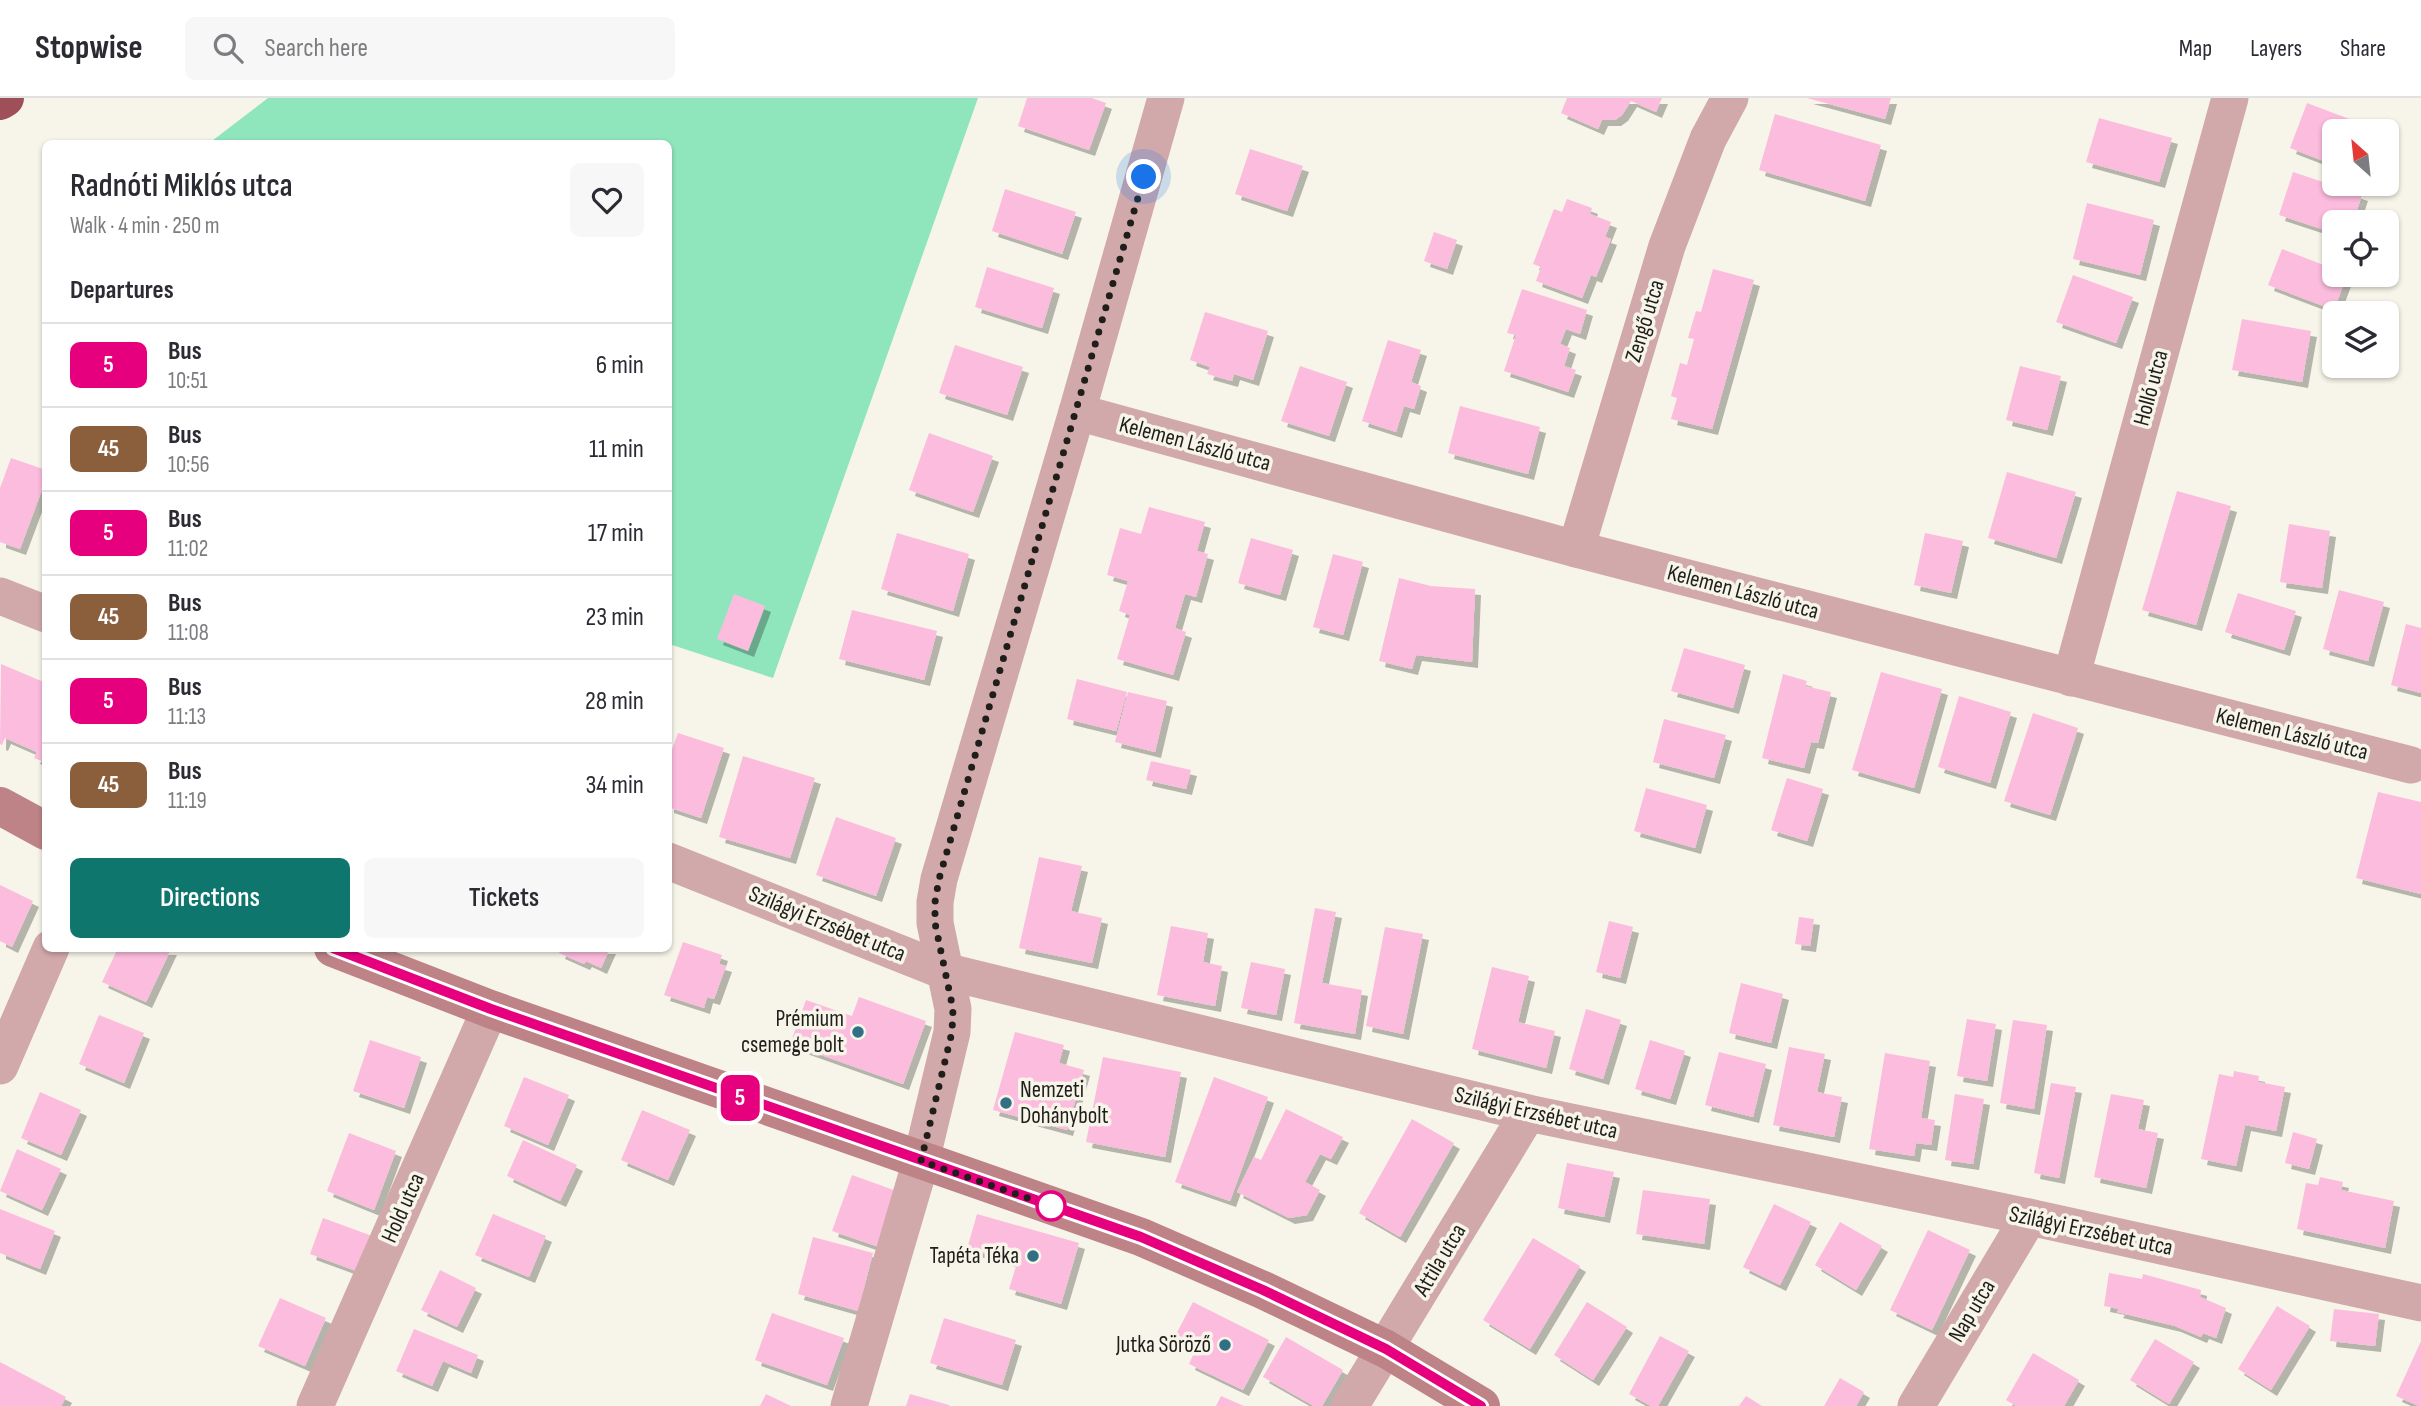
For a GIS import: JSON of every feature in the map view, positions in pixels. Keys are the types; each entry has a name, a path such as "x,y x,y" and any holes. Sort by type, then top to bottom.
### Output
{"highway":[{"path":"0,101 5,98"}],"street":[{"path":"849,1406 921,1161 952,1032 953,1009 935,923 939,879 1077,412 1166,98"},
{"name":"Zengő utca","path":"1576,549 1667,246 1708,139 1730,98"},
{"name":"Holló utca","path":"2071,677 2230,98"},
{"name":"Kelemen László utca","path":"1077,412 1576,549 2411,765"},
{"path":"0,596 42,612"},
{"path":"0,806 42,829"},
{"name":"Szilágyi Erzsébet utca","path":"672,863 944,971 1528,1113 2029,1217 2421,1303"},
{"path":"0,1066 49,952"},
{"path":"343,952 491,1009 1141,1237 1263,1290 1386,1349 1481,1406"},
{"name":"Hold utca","path":"314,1406 491,1009"},
{"name":"Attila utca","path":"1350,1406 1528,1113"},
{"name":"Nap utca","path":"1916,1406 2029,1217"}],"green space":[{"path":"268,98 978,98 773,678 672,645 672,140 213,140"}],"building":[{"path":"1027,98 1092,98 1106,103 1089,150 1018,126"},
{"path":"1567,98 1662,98 1656,112 1631,101 1622,115 1615,120 1602,120 1598,129 1561,113"},
{"path":"1807,98 1891,98 1885,119"},
{"path":"2307,103 2349,119 2322,119 2322,160 2290,148"},
{"path":"1775,114 1881,145 1865,201 1759,170"},
{"path":"2099,118 2172,138 2159,182 2086,162"},
{"path":"1250,149 1303,166 1287,211 1235,194"},
{"path":"2293,172 2322,182 2322,196 2362,196 2357,210 2322,210 2322,229 2279,215"},
{"path":"1005,189 1076,212 1062,254 992,231"},
{"path":"1567,199 1592,208 1590,214 1611,222 1605,237 1611,239 1596,277 1591,275 1582,298 1536,281 1541,267 1533,264 1554,209 1562,212"},
{"path":"2087,203 2154,220 2140,275 2073,259"},
{"path":"1434,232 1457,240 1447,269 1424,261"},
{"path":"2282,249 2322,264 2322,287 2343,287 2337,301 2322,301 2322,305 2268,285"},
{"path":"987,267 1054,288 1042,328 975,307"},
{"path":"1713,269 1754,280 1712,429 1671,419 1677,398 1671,396 1680,363 1687,365 1694,339 1688,338 1696,311 1701,312"},
{"path":"2073,275 2133,297 2116,343 2056,322"},
{"path":"1522,289 1587,310 1580,334 1566,329 1560,344 1570,348 1564,366 1576,370 1568,392 1504,371 1516,335 1507,333"},
{"path":"1205,312 1268,331 1253,380 1234,374 1232,381 1207,374 1210,367 1190,360"},
{"path":"2242,319 2311,331 2302,382 2232,370"},
{"path":"1388,340 1421,350 1411,382 1421,386 1414,409 1404,406 1396,432 1362,421"},
{"path":"955,345 1023,367 1007,415 939,393"},
{"path":"1300,366 1347,382 1329,436 1281,421"},
{"path":"2020,366 2061,376 2047,430 2006,420"},
{"path":"1460,406 1540,427 1528,474 1448,453"},
{"path":"929,433 993,456 973,512 909,490"},
{"path":"11,458 42,469 42,490 20,549 0,542 0,488"},
{"path":"2007,472 2076,492 2056,558 1988,538"},
{"path":"2177,491 2231,506 2196,625 2142,610"},
{"path":"1149,507 1205,522 1197,551 1208,554 1196,597 1185,594 1175,628 1186,632 1173,675 1117,659 1130,615 1119,611 1128,581 1107,575 1120,528 1141,534"},
{"path":"2289,524 2330,531 2322,588 2280,582"},
{"path":"897,533 969,554 953,611 881,589"},
{"path":"1925,533 1963,541 1951,593 1914,585"},
{"path":"1251,538 1293,550 1280,595 1238,583"},
{"path":"1333,554 1363,562 1343,635 1313,627"},
{"path":"1399,578 1431,586 1475,589 1472,662 1416,655 1412,669 1379,661"},
{"path":"2339,590 2384,602 2368,661 2323,649"},
{"path":"2238,593 2296,611 2284,650 2225,632"},
{"path":"734,594 765,606 748,651 717,639"},
{"path":"852,610 937,631 924,680 839,659"},
{"path":"2406,624 2421,628 2421,693 2391,685"},
{"path":"1684,648 1745,665 1733,708 1671,691"},
{"path":"1,664 42,681 42,761 34,758 37,752 5,738 2,745"},
{"path":"1881,672 1942,689 1914,788 1852,770"},
{"path":"1783,674 1807,681 1805,686 1831,692 1818,743 1811,742 1804,768 1762,758"},
{"path":"1077,679 1127,692 1116,731 1067,719"},
{"path":"1128,692 1167,701 1155,752 1115,742"},
{"path":"1959,696 2011,712 1990,783 1938,767"},
{"path":"2033,713 2078,728 2050,815 2004,801"},
{"path":"1664,719 1726,735 1714,778 1653,762"},
{"path":"678,733 724,748 701,818 672,808 672,750"},
{"path":"743,756 815,778 790,858 719,837"},
{"path":"1151,761 1191,770 1186,789 1146,780"},
{"path":"1787,778 1823,789 1807,841 1771,830"},
{"path":"1646,788 1707,805 1695,848 1634,831"},
{"path":"2378,792 2421,802 2421,894 2356,878"},
{"path":"836,817 896,838 876,896 816,875"},
{"path":"1039,857 1082,866 1071,911 1102,918 1092,963 1019,948"},
{"path":"0,885 33,901 12,947 0,941"},
{"path":"1315,908 1336,912 1322,983 1362,990 1355,1034 1294,1023"},
{"path":"1799,917 1814,919 1810,946 1795,944"},
{"path":"1609,921 1633,927 1620,978 1596,972"},
{"path":"1171,926 1208,933 1203,962 1222,966 1215,1006 1157,995"},
{"path":"1385,927 1423,934 1403,1034 1366,1026"},
{"path":"683,942 722,955 719,964 726,966 714,999 707,997 704,1008 664,995"},
{"path":"116,952 170,952 146,1002 102,982"},
{"path":"559,952 608,952 601,968"},
{"path":"1251,962 1285,969 1276,1015 1241,1008"},
{"path":"1492,967 1529,976 1518,1022 1555,1031 1546,1068 1472,1049"},
{"path":"1741,983 1783,994 1771,1043 1729,1033"},
{"name":"Prémium csemege bolt","path":"859,997 926,1021 903,1084 790,1044 806,1000 852,1016"},
{"path":"1586,1009 1621,1020 1603,1079 1569,1069"},
{"path":"99,1015 144,1033 124,1083 79,1064"},
{"path":"1967,1019 1996,1024 1987,1081 1957,1076"},
{"path":"2013,1020 2047,1025 2034,1109 2000,1103"},
{"path":"1015,1032 1064,1045 1059,1063 1084,1070 1067,1130 993,1110"},
{"path":"370,1040 421,1057 404,1108 353,1091"},
{"path":"1650,1040 1685,1051 1670,1099 1635,1089"},
{"path":"1789,1047 1825,1054 1817,1092 1842,1097 1834,1137 1773,1125"},
{"path":"1719,1052 1766,1064 1753,1117 1705,1105"},
{"path":"1885,1053 1930,1061 1921,1118 1935,1120 1931,1145 1916,1143 1914,1156 1869,1149"},
{"path":"1103,1057 1181,1072 1165,1157 1086,1142"},
{"path":"2234,1071 2259,1076 2258,1082 2285,1087 2276,1131 2245,1125 2236,1166 2201,1159 2219,1074 2233,1077"},
{"path":"524,1077 569,1095 548,1145 504,1126"},
{"path":"1214,1077 1268,1097 1230,1201 1175,1182"},
{"path":"2051,1083 2076,1087 2059,1178 2034,1173"},
{"path":"40,1092 81,1110 61,1155 21,1138"},
{"path":"1955,1094 1984,1099 1973,1164 1945,1160"},
{"path":"2111,1094 2144,1100 2138,1129 2158,1133 2146,1188 2094,1177"},
{"path":"1286,1109 1343,1137 1331,1159 1320,1154 1305,1182 1320,1190 1307,1215 1289,1218 1237,1192 1254,1157 1261,1160"},
{"path":"642,1110 690,1130 668,1180 621,1160"},
{"path":"1412,1119 1454,1143 1400,1237 1359,1213"},
{"path":"2293,1132 2317,1139 2309,1169 2285,1163"},
{"path":"349,1133 396,1151 374,1210 327,1191"},
{"path":"523,1140 577,1165 560,1201 507,1176"},
{"path":"17,1149 61,1169 42,1210 0,1191"},
{"path":"1567,1163 1614,1172 1604,1217 1558,1208"},
{"path":"852,1175 902,1193 882,1248 832,1231"},
{"path":"2320,1177 2343,1182 2341,1190 2394,1201 2385,1248 2297,1229 2306,1183 2318,1185"},
{"path":"1643,1190 1710,1199 1704,1244 1636,1234"},
{"path":"1774,1204 1811,1222 1780,1285 1743,1267"},
{"path":"0,1209 55,1231 40,1269 0,1253"},
{"path":"493,1214 546,1236 529,1277 475,1255"},
{"name":"Tapéta Téka","path":"977,1214 1079,1243 1061,1304 1009,1289 1017,1263 967,1249"},
{"path":"323,1218 375,1237 362,1273 310,1254"},
{"path":"1840,1222 1882,1246 1856,1290 1815,1265"},
{"path":"1928,1230 1970,1250 1932,1330 1890,1310"},
{"path":"813,1237 873,1253 858,1311 798,1294"},
{"path":"1533,1238 1580,1266 1530,1349 1483,1320"},
{"path":"440,1270 476,1288 457,1327 421,1310"},
{"path":"2109,1273 2142,1279 2143,1274 2201,1290 2200,1297 2226,1308 2216,1338 2203,1333 2201,1337 2175,1326 2117,1312 2119,1309 2104,1306"},
{"path":"280,1298 326,1318 305,1366 258,1346"},
{"name":"Jutka Söröző","path":"1193,1302 1269,1340 1243,1390 1189,1364 1195,1351 1173,1340"},
{"path":"1587,1302 1627,1327 1593,1380 1554,1355"},
{"path":"2277,1306 2310,1326 2271,1390 2238,1369"},
{"path":"2334,1309 2379,1314 2375,1346 2330,1341"},
{"path":"772,1313 844,1338 827,1385 755,1360"},
{"path":"944,1318 1016,1340 1002,1385 930,1363"},
{"path":"414,1329 478,1355 471,1373 443,1361 432,1386 396,1371"},
{"path":"1660,1336 1689,1351 1658,1406 1651,1406 1629,1394"},
{"path":"1286,1337 1343,1370 1322,1406 1314,1406 1263,1377"},
{"path":"2155,1339 2194,1362 2169,1404 2130,1380"},
{"path":"2421,1341 2421,1406 2419,1406 2396,1396"},
{"path":"2033,1353 2079,1380 2064,1406 2016,1406 2006,1400"},
{"path":"0,1362 66,1397 61,1406 0,1406"},
{"path":"1840,1378 1864,1392 1856,1406 1824,1406"},
{"path":"766,1394 791,1406 760,1406"},
{"path":"910,1394 949,1405 949,1406 906,1406"},
{"path":"1221,1396 1244,1406 1216,1406"},
{"path":"1746,1396 1762,1406 1739,1406"}],"bus line":[{"name":"5","path":"343,952 491,1009 1141,1237 1263,1290 1386,1349 1481,1406"}],"place":[{"name":"Prémium csemege bolt","path":"858,1032"},
{"name":"Nemzeti Dohánybolt","path":"1006,1103"},
{"name":"Tapéta Téka","path":"1033,1256"},
{"name":"Jutka Söröző","path":"1225,1345"}],"route":[{"path":"1051,1206 921,1161 952,1032 953,1009 938,943 935,902 939,879 1144,177"}]}
